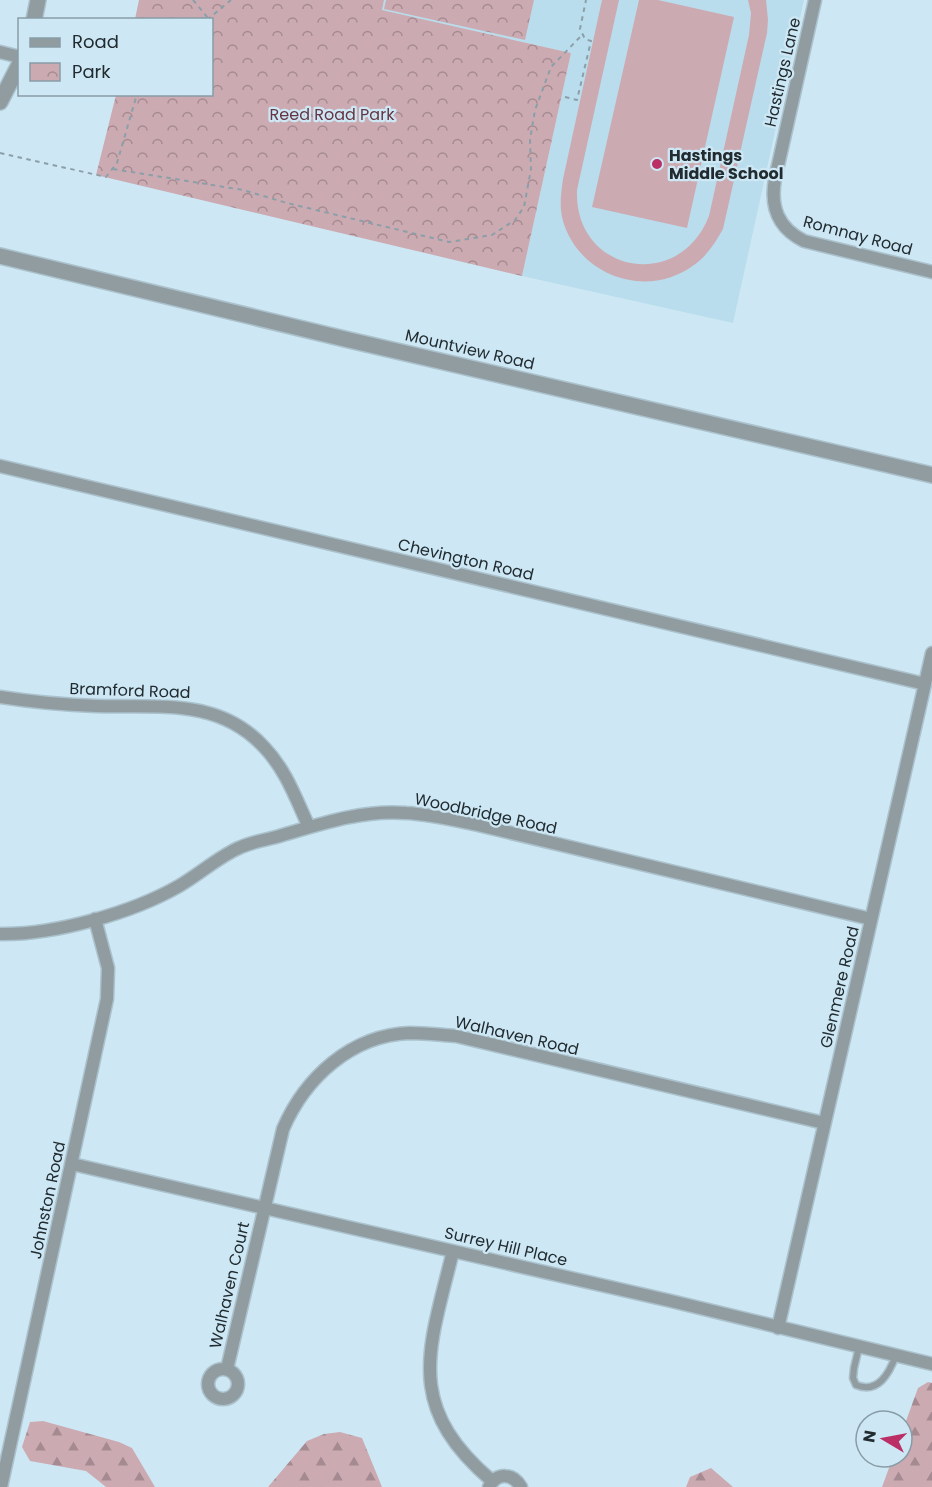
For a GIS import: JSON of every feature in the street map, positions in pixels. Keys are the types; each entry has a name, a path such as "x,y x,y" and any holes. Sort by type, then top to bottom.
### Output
{"street":[{"path":"34,18 38,0"},
{"name":"Hastings Lane","path":"780,222 774,206 774,188 815,0"},
{"path":"0,52 18,56"},
{"path":"0,102 18,67"},
{"name":"Romnay Road","path":"780,222 790,233 804,241 932,272"},
{"name":"Mountview Road","path":"0,256 349,340 932,475"},
{"name":"Chevington Road","path":"0,466 925,684"},
{"name":"Glenmere Road","path":"778,1328 932,653"},
{"name":"Bramford Road","path":"0,697 65,705 171,706 198,709 214,714 248,732 264,746 288,779 309,827"},
{"name":"Woodbridge Road","path":"0,934 51,929 95,919 142,904 178,886 241,847 309,827 362,815 403,812 441,817 871,919"},
{"name":"Johnston Road","path":"1,1487 107,999 108,968 95,919"},
{"name":"Walhaven Road","path":"264,1208 283,1128 302,1093 335,1060 355,1048 377,1039 408,1033 456,1036 824,1123"},
{"name":"Surrey Hill Place","path":"72,1164 671,1301 932,1364"},
{"name":"Walhaven Court","path":"227,1369 264,1208"},
{"path":"453,1251 430,1354 433,1398 443,1425 456,1446 490,1484 502,1476 508,1476 518,1481 521,1487"}],"lane":[{"path":"859,1347 853,1378 856,1385 862,1387 880,1383 891,1368 896,1355"}],"path":[{"path":"194,0 206,18"},
{"path":"208,18 231,0"},
{"path":"565,98 577,100 591,41 585,39 580,29 586,0"},
{"path":"113,169 243,190 287,204 449,242 492,235 515,220 524,207 531,169 530,140 535,110 551,67 582,35"},
{"path":"0,153 106,177 113,169 136,96"}],"shaded area":[{"name":"Hastings Middle School","path":"384,0 804,0 733,323 522,276 571,53 381,10"}],"green space":[{"name":"Reed Road Park","path":"139,0 384,0 382,10 571,53 522,276 96,175 116,96 213,96 213,18 135,18"},
{"path":"386,0 534,0 525,40 384,9"},
{"path":"602,0 619,0 577,190 581,218 592,240 610,255 631,263 653,263 675,256 695,240 709,216 749,35 751,13 748,0 766,0 767,33 723,229 710,249 694,265 676,275 656,281 636,281 617,277 599,268 584,256 571,240 562,216 563,179"},
{"path":"639,0 658,0 734,17 687,228 592,207"},
{"path":"928,1382 932,1383 932,1487 882,1487 889,1469 914,1469 914,1409 910,1409 918,1388"},
{"path":"43,1421 119,1442 132,1448 155,1487 106,1487 86,1471 30,1461 22,1447 30,1422"},
{"path":"340,1432 362,1438 382,1487 268,1487 307,1441 324,1434"},
{"path":"711,1468 733,1487 686,1487 690,1477"}],"place":[{"name":"Hastings Middle School","path":"657,164"}]}
